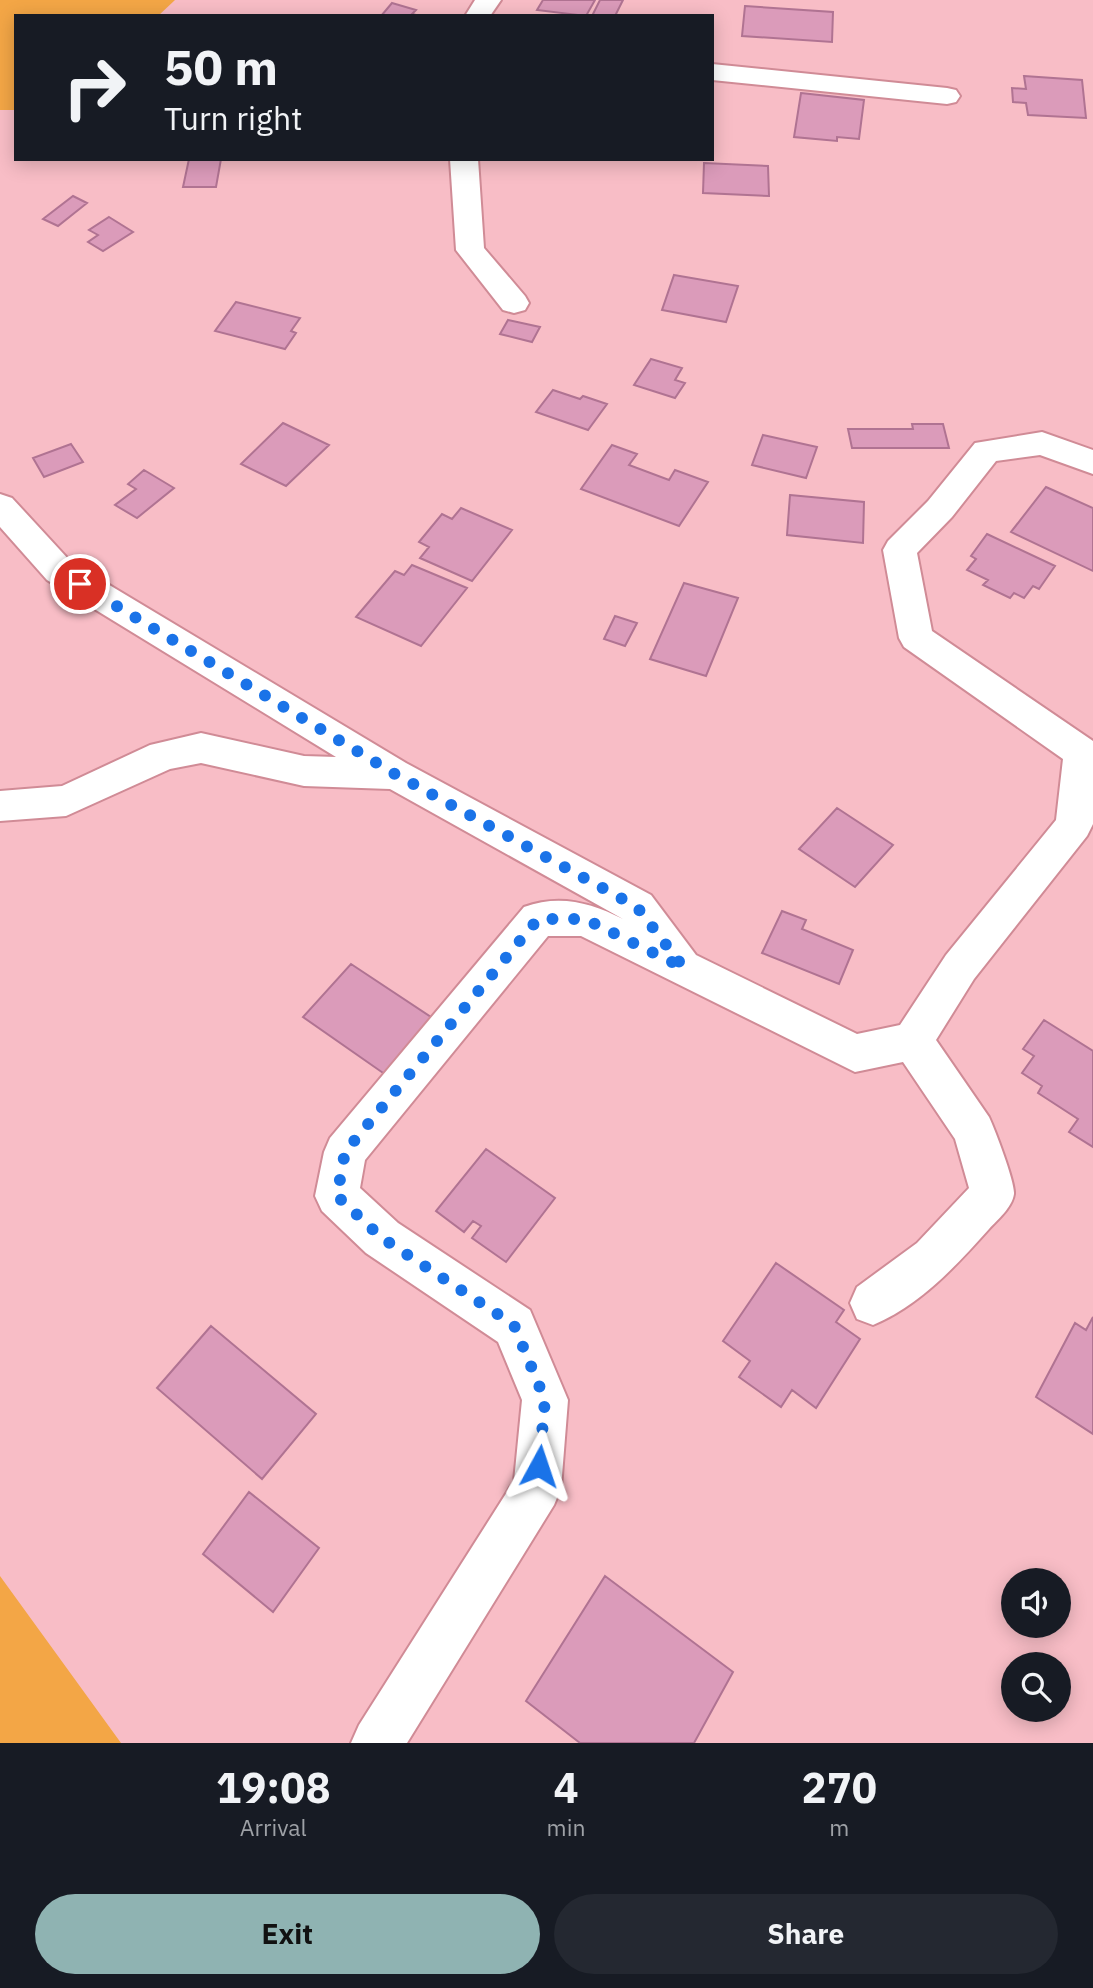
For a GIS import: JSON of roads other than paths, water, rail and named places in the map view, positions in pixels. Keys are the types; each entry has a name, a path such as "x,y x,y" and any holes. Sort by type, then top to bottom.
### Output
{"street":[{"path":"714,72 947,96"},
{"path":"464,161 470,250 514,303"},
{"path":"377,1743 537,1488 545,1400 514,1325 382,1238 337,1196 345,1152 538,919 585,919 855,1053 913,1041 960,967 1074,825 1083,753 916,638 900,550 940,509 986,451 1042,443 1093,463"},
{"path":"0,506 59,570 395,774 637,907 684,968"},
{"path":"0,806 66,801 163,756 201,748 304,771 395,774"},
{"path":"873,1303 933,1258 992,1194 974,1131 913,1041"}]}
